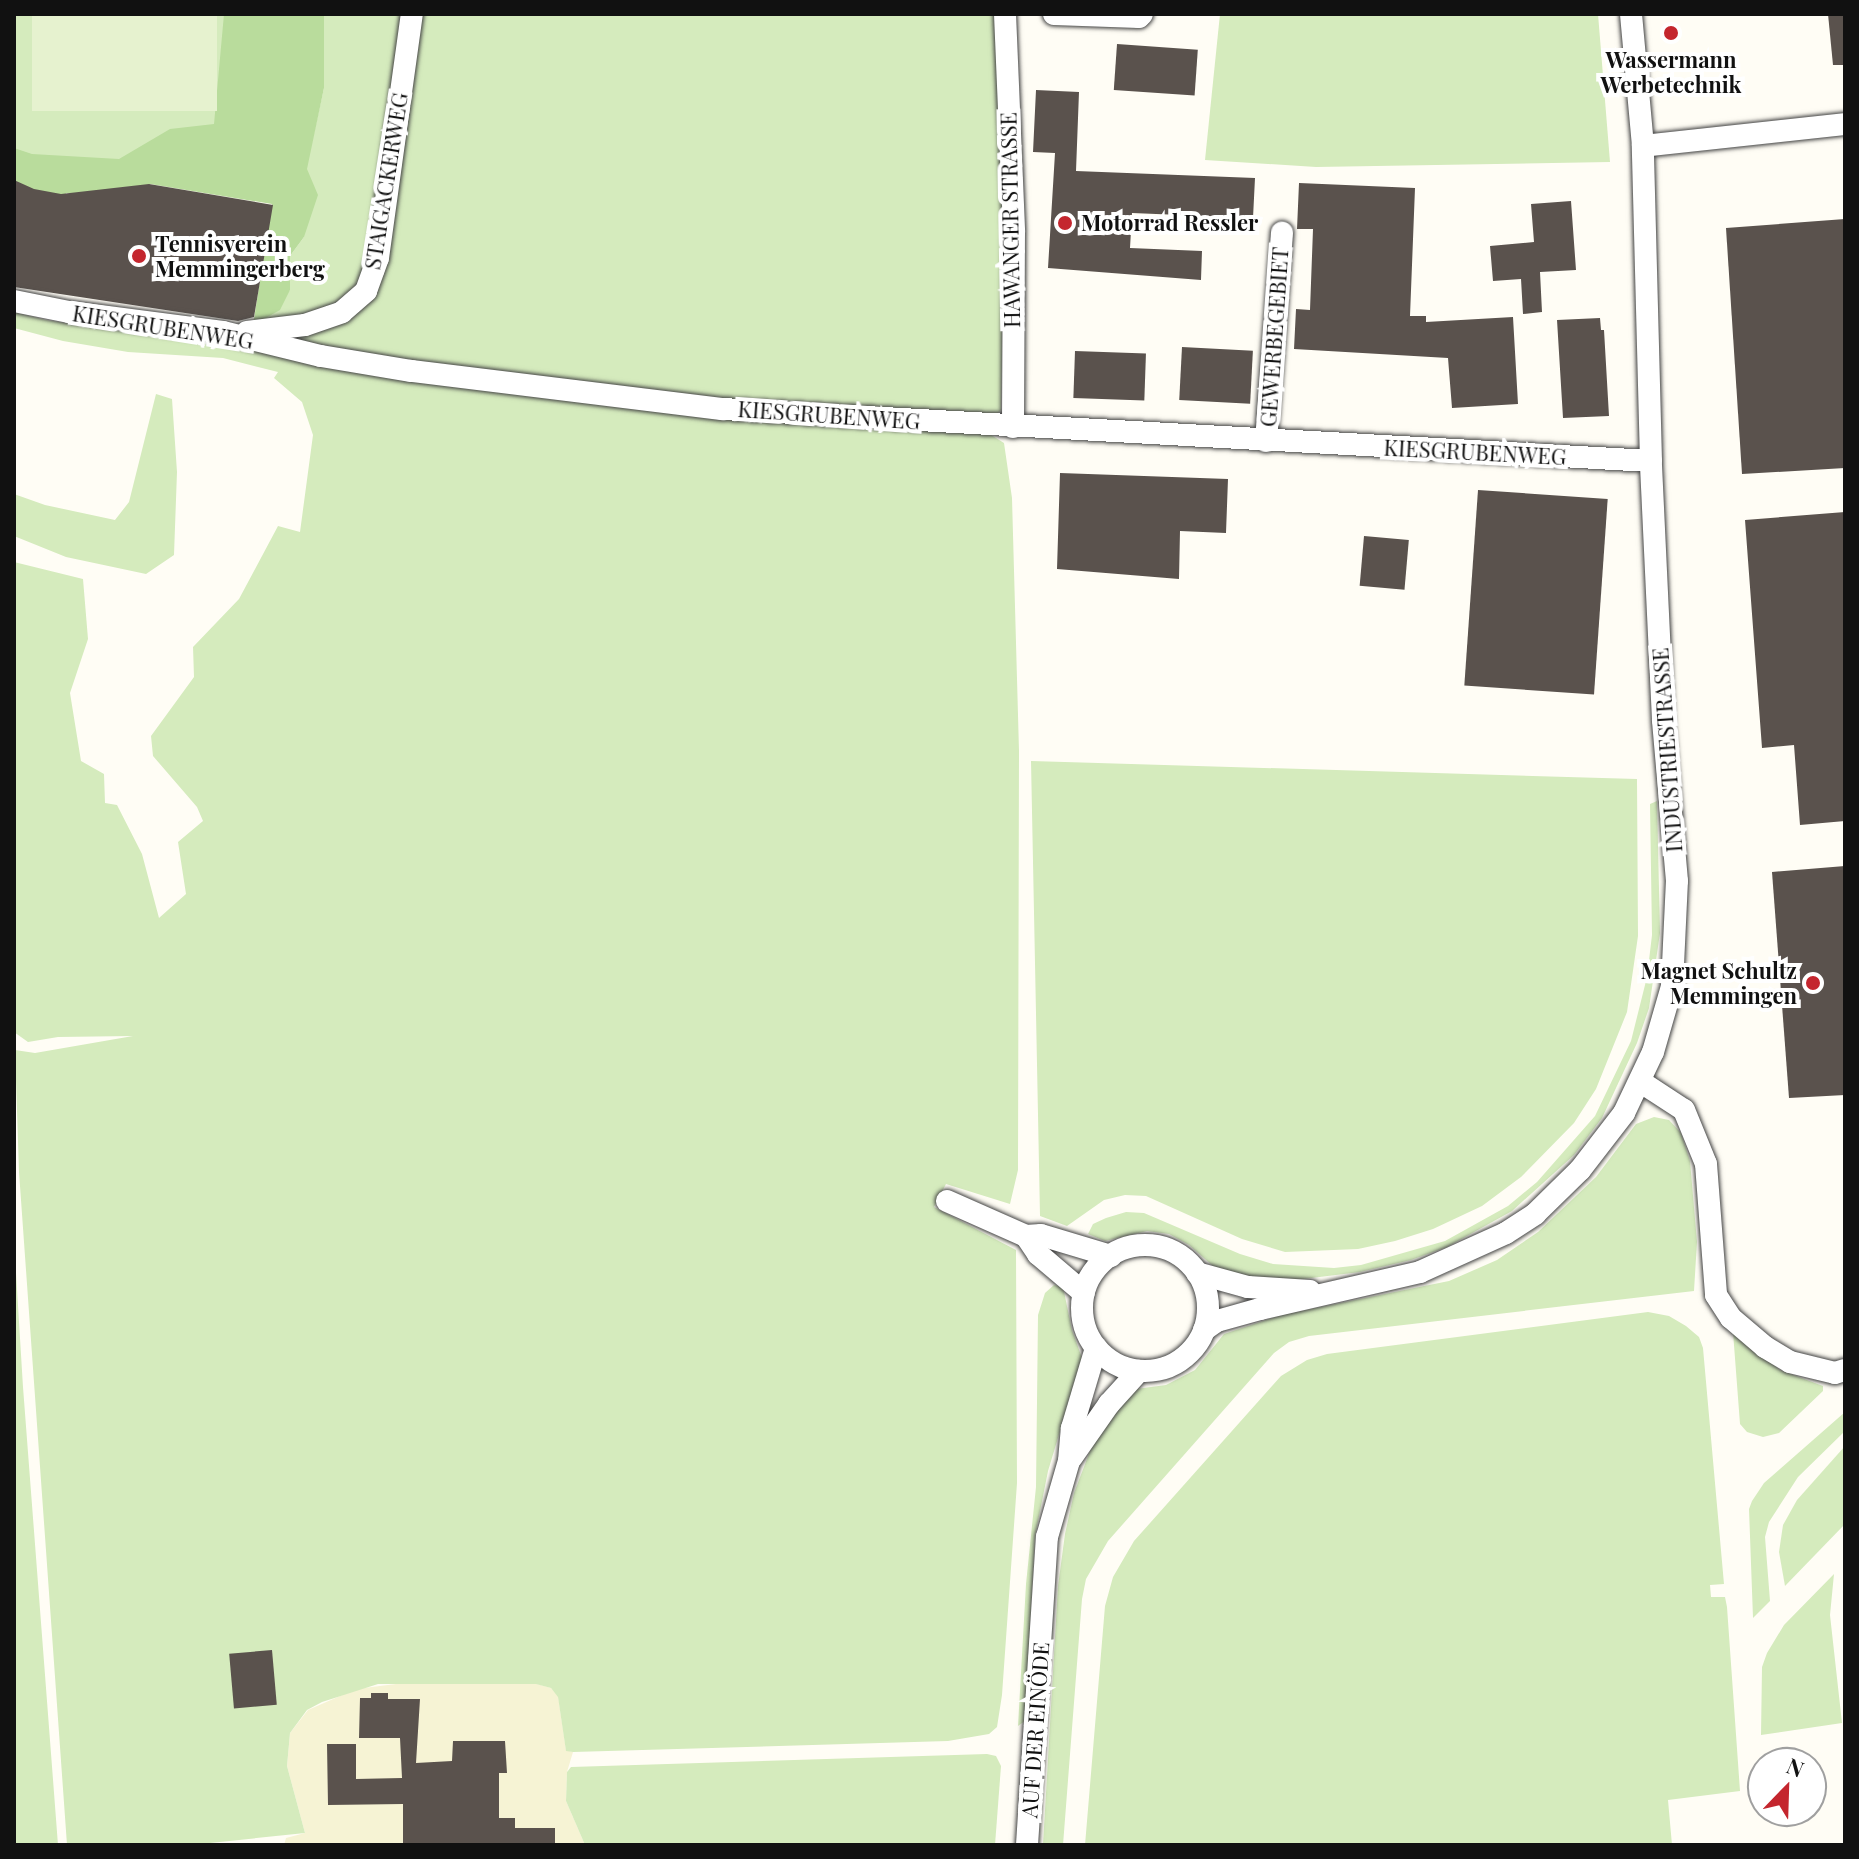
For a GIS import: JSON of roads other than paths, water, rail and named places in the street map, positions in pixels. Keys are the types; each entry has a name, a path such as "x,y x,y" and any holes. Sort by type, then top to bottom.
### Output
{"street":[{"name":"STAIGACKERWEG","path":"223,332 265,331 305,325 342,312 366,291 378,258 412,14"},
{"name":"HAWANGER STRASSE","path":"1005,14 1014,232 1013,427"},
{"path":"1054,14 1139,17 1142,14"},
{"name":"INDUSTRIESTRASSE","path":"1139,1371 1174,1364 1192,1350 1204,1330 1217,1321 1420,1272 1506,1233 1535,1214 1580,1170 1624,1113 1641,1082 1672,986 1677,915 1651,461 1643,146 1631,14"},
{"path":"1643,146 1845,124"},
{"name":"GEWERBEGEBIET","path":"1266,441 1282,233"},
{"name":"KIESGRUBENWEG","path":"14,301 81,314 223,332 321,356 547,389 723,409 1651,461"},
{"path":"1641,1082 1684,1110 1706,1164 1716,1295 1731,1318 1765,1347 1790,1362 1835,1373 1845,1370"},
{"name":"INDUSTRIESTRASSE","path":"947,1201 1026,1236 1041,1235 1111,1256 1125,1249 1157,1247 1186,1261 1197,1273 1248,1287 1323,1293"},
{"path":"1026,1236 1038,1254 1084,1293"},
{"path":"1069,1461 1109,1404 1139,1371 1115,1364 1096,1348 1084,1322 1084,1293 1094,1272 1111,1256"},
{"path":"1197,1273 1208,1307 1204,1330"},
{"path":"1069,1461 1072,1428 1096,1348"},
{"name":"AUF DER EINÖDE","path":"1027,1845 1047,1537 1069,1461"}],"place":[{"name":"Wassermann Werbetechnik","path":"1671,33"},
{"name":"Motorrad Ressler","path":"1065,223"},
{"name":"Tennisverein Memmingerberg","path":"139,256"},
{"name":"Magnet Schultz Memmingen","path":"1813,983"}]}
